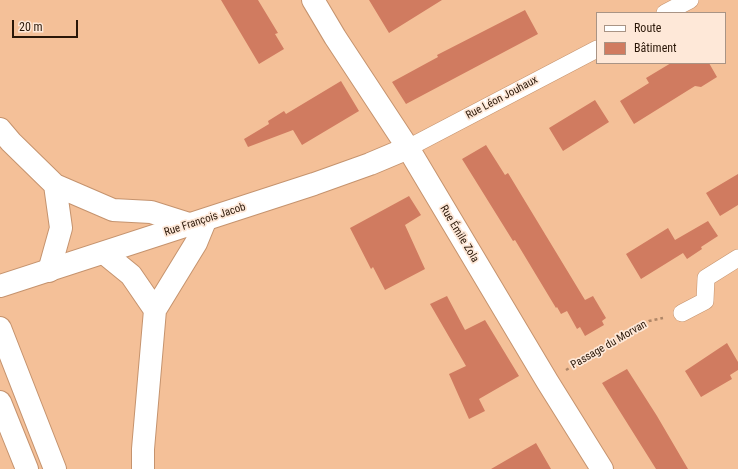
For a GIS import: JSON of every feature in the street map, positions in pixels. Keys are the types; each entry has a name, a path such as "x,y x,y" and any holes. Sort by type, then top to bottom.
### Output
{"main road":[{"name":"Rue Émile Zola","path":"313,0 335,37 408,148 547,382 602,469"},
{"path":"0,129 11,142 55,185 113,210 152,212 198,223 196,243 154,310 143,449 143,469"},
{"name":"Rue François Jacob","path":"0,286 104,254 335,177 408,148"},
{"path":"42,273 61,228 55,185"},
{"path":"104,254 131,275 154,310"},
{"path":"0,328 55,469"},
{"path":"0,402 26,469"}],"street":[{"path":"667,12 690,0"},
{"name":"Rue Léon Jouhaux","path":"408,148 596,50"},
{"path":"682,313 705,301 706,278 738,258"}],"path":[{"name":"Passage du Morvan","path":"547,382 649,321 682,313"}],"building":[{"path":"221,0 258,0 278,33 275,34 284,49 259,64"},
{"path":"369,0 442,0 389,33"},
{"path":"525,10 538,34 406,104 392,82 438,57 437,55"},
{"path":"669,64 710,64 717,77 701,87 695,86 634,124 620,101 649,83 646,78"},
{"path":"341,81 359,111 302,145 293,130 248,147 244,139 269,124 268,121 284,111 286,114"},
{"path":"595,100 609,122 563,151 549,128"},
{"path":"486,145 505,175 508,173 585,300 593,296 606,318 602,321 604,325 585,336 580,327 577,329 567,311 561,314 557,307 556,308 515,240 513,241 462,159"},
{"path":"738,174 738,205 720,216 706,193"},
{"path":"409,196 421,215 405,225 425,269 385,290 373,267 371,269 350,228"},
{"path":"708,221 718,236 701,247 702,249 687,259 683,253 641,279 626,254 668,228 675,240"},
{"path":"447,296 465,330 485,320 519,376 479,399 485,411 469,419 449,374 466,366 430,304"},
{"path":"727,343 738,362 738,370 730,375 732,379 701,397 685,371"},
{"path":"627,369 688,469 656,469 602,383"},
{"path":"536,443 551,469 491,469"}]}
